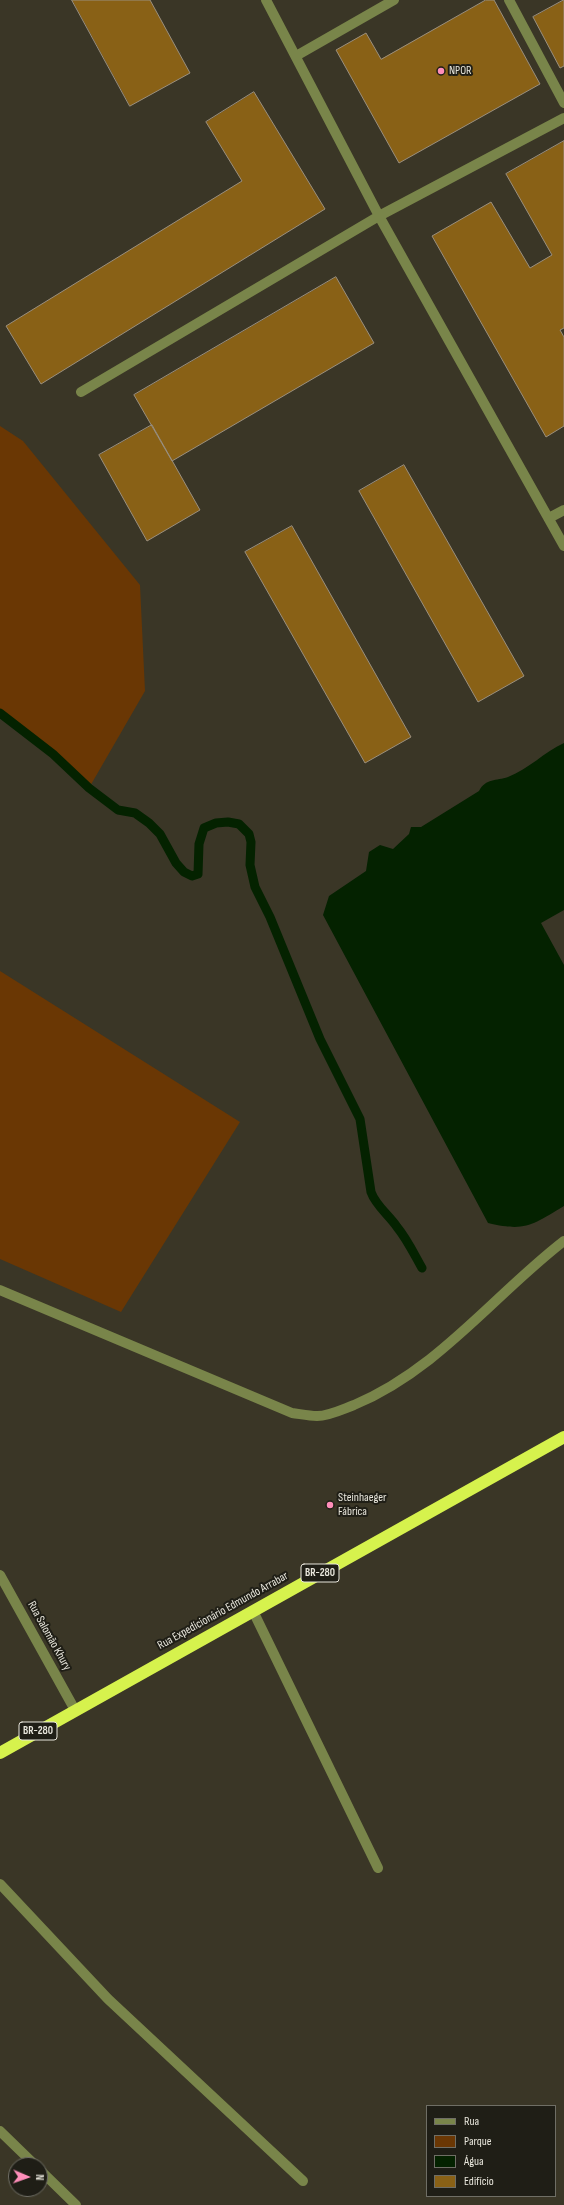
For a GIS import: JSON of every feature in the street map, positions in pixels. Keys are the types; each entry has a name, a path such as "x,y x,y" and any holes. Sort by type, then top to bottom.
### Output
{"highway":[{"name":"Rua Expedicionário Edmundo Arrabar","path":"0,1753 564,1436"}],"street":[{"path":"266,0 379,216 564,546"},
{"path":"296,56 394,0"},
{"path":"509,0 564,102"},
{"path":"81,392 379,216 564,118"},
{"path":"549,518 564,510"},
{"path":"0,1290 292,1413 318,1416 352,1406 398,1382 442,1350 494,1304 532,1266 564,1241"},
{"name":"Rua Salomão Khury","path":"0,1575 75,1710"},
{"path":"253,1611 378,1868"},
{"path":"0,1884 108,1999 303,2181"},
{"path":"0,2131 27,2157"},
{"path":"48,2178 76,2205"}],"green space":[{"path":"0,426 23,441 140,585 145,691 89,788 53,754 0,713"},
{"path":"0,971 240,1122 121,1312 0,1259"}],"water":[{"path":"564,743 564,910 541,923 564,965 564,1206 544,1218 528,1225 520,1227 501,1226 488,1223 323,915 329,896 366,871 369,852 380,845 393,849 409,834 411,827 421,827 479,791 488,782 516,774"}],"building":[{"path":"72,0 150,0 190,73 130,106"},
{"name":"NPOR","path":"486,0 494,0 540,84 399,163 336,50 366,33 381,59"},
{"path":"564,0 564,66 560,68 533,17"},
{"path":"254,92 325,209 41,384 6,326 242,181 206,122"},
{"path":"564,141 564,328 560,330 564,337 564,426 546,437 432,236 491,202 530,268 552,255 506,174"},
{"path":"336,277 374,343 172,461 134,395"},
{"path":"152,425 200,510 147,541 99,455"},
{"path":"404,465 524,676 478,702 359,491"},
{"path":"292,526 411,737 365,763 245,552"}],"waterway":[{"path":"0,713 53,754 89,788 118,810 135,813 149,823 160,834 176,863 184,872 192,876 198,874 199,844 204,828 216,823 228,822 239,824 249,834 251,842 250,865 255,887 270,917 320,1039 360,1119 371,1192 376,1202 404,1236 422,1268"}],"place":[{"name":"NPOR","path":"441,71"},
{"name":"Steinhaeger Fábrica","path":"330,1505"}]}
